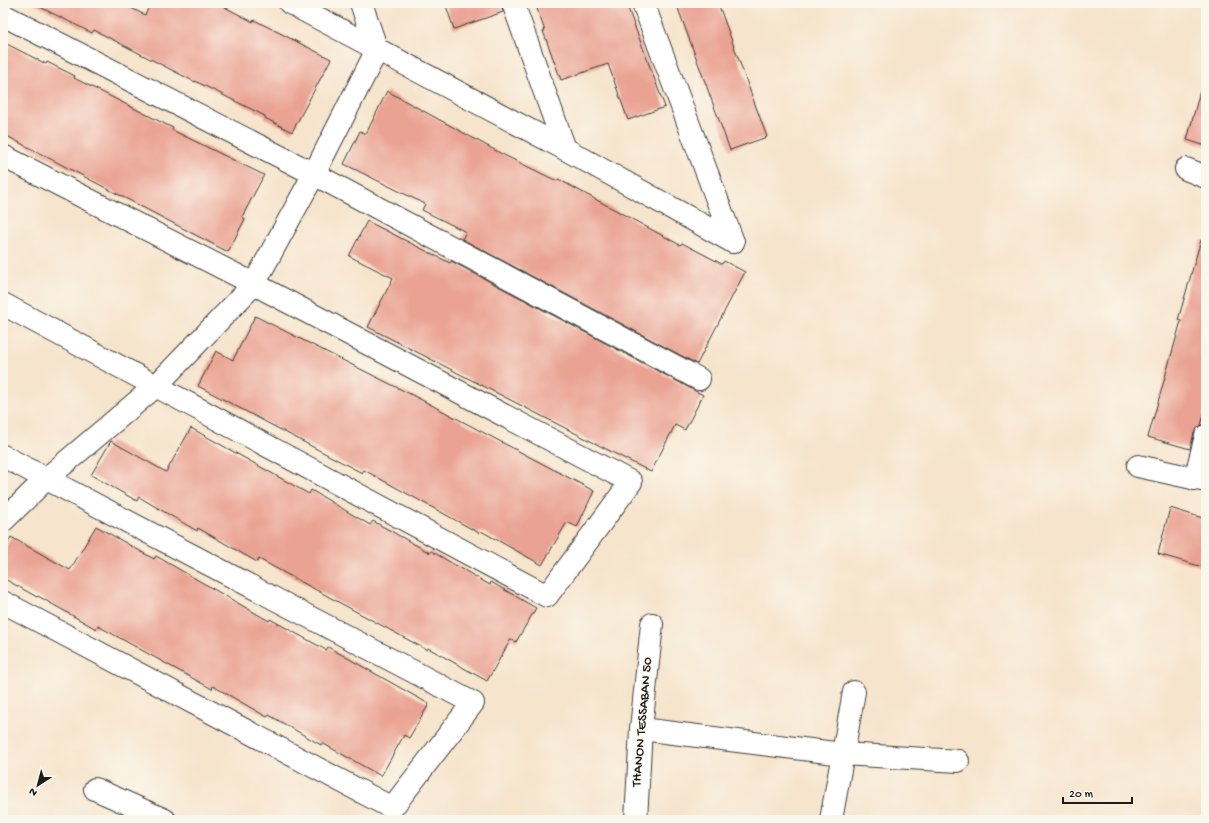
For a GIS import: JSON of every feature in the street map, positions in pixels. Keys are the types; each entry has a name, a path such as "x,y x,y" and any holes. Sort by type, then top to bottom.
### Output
{"street":[{"path":"290,3 565,149 733,242 643,3"},
{"path":"3,521 46,479 156,385 254,284 314,174 377,50 361,3"},
{"path":"513,3 565,149"},
{"path":"3,15 314,174 699,379"},
{"path":"3,156 254,284 631,482 547,596 3,304"},
{"path":"1138,466 1201,480 1206,436"},
{"path":"3,456 473,702 392,808 3,602"},
{"name":"THANON TESSABAN 50","path":"636,820 641,729 652,624"},
{"path":"831,820 854,692"},
{"path":"641,729 843,754 958,761"},
{"path":"95,789 165,820"}],"building":[{"path":"32,3 121,3 145,15 151,3 217,3 331,59 292,132 265,118 265,116 94,30 92,33"},
{"path":"445,3 501,3 503,12 454,29"},
{"path":"535,3 626,3 665,107 628,120 608,64 561,80 543,31 545,31"},
{"path":"676,3 718,3 767,137 730,150"},
{"path":"3,42 46,64 47,62 75,76 74,78 173,128 172,130 264,175 242,217 245,219 228,252 3,134"},
{"path":"387,91 502,154 557,181 558,179 680,245 682,243 722,264 724,261 745,272 697,364 462,239 466,232 422,210 425,204 344,164 360,131 366,134"},
{"path":"1200,91 1206,92 1206,146 1187,140"},
{"path":"367,221 450,263 451,261 703,395 685,430 675,425 651,472 368,327 393,278 349,256"},
{"path":"1201,240 1206,240 1206,407 1201,425 1194,433 1190,449 1148,437 1181,321 1178,320"},
{"path":"255,316 420,399 594,491 577,527 567,522 542,565 481,531 479,533 364,470 362,473 198,386 216,351 233,360"},
{"path":"191,428 309,494 311,490 370,525 373,521 430,553 431,551 490,585 491,582 536,608 516,642 511,639 487,681 428,648 427,650 259,559 257,562 198,528 197,531 139,497 137,501 91,475 111,441 166,472"},
{"path":"1170,508 1206,519 1206,568 1158,554"},
{"path":"96,526 154,559 156,556 269,621 270,619 326,650 328,647 429,704 409,738 404,735 381,776 322,743 321,745 269,715 267,717 213,686 212,689 98,626 96,629 3,578 3,552 11,537 70,570"}]}
